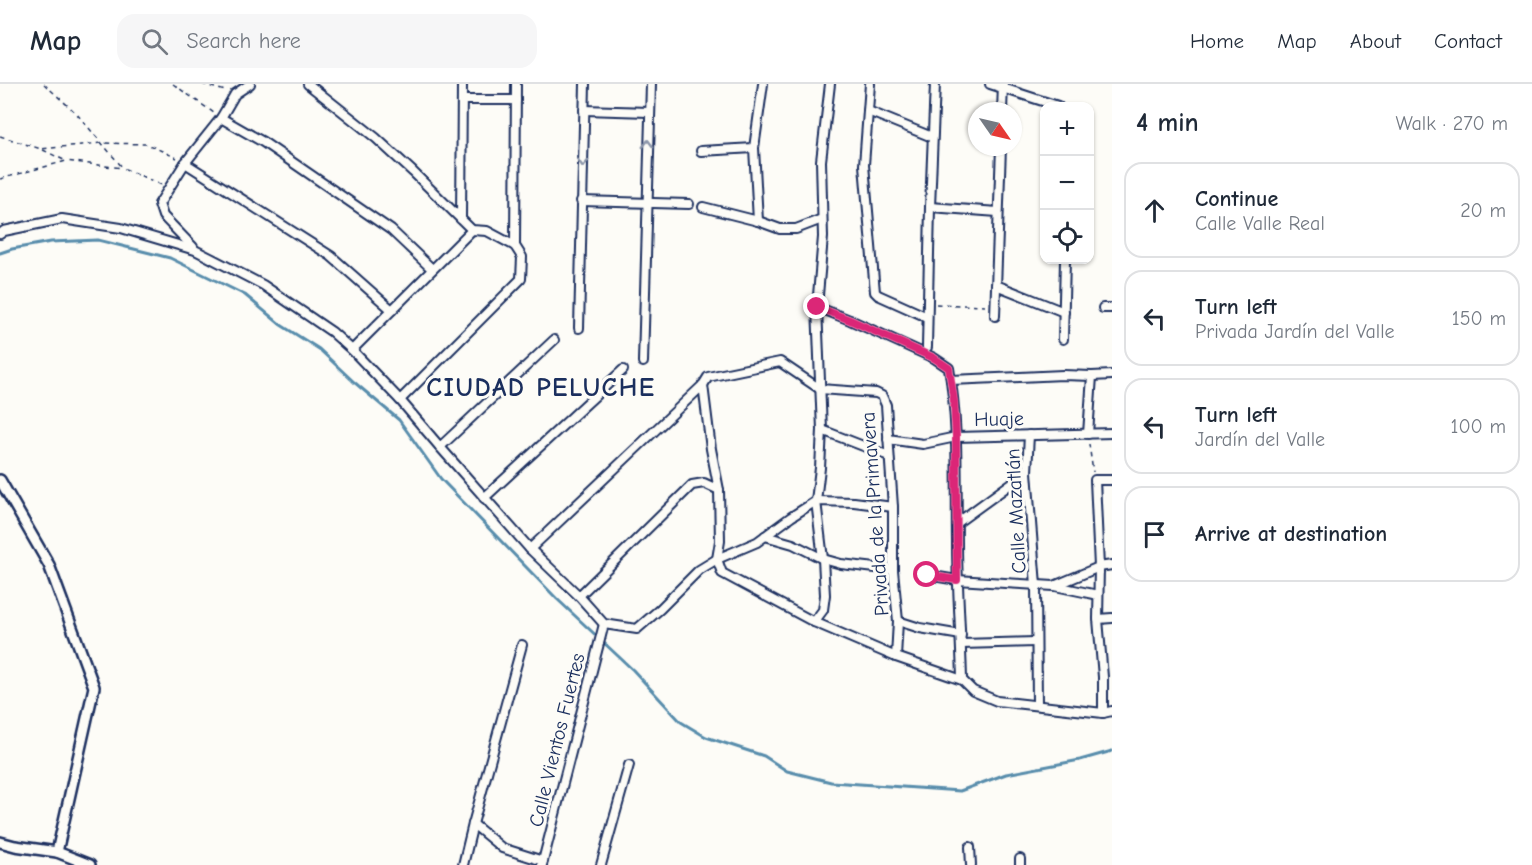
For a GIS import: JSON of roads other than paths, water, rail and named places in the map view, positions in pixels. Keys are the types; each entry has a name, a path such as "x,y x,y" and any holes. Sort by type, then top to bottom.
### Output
{"street":[{"path":"195,249 163,216 159,204 185,163 221,118 235,94 250,84"},
{"path":"308,84 376,138 472,230 487,231 515,246 522,257 521,279 400,400"},
{"path":"461,219 462,84"},
{"path":"515,246 516,84"},
{"path":"579,328 585,84"},
{"path":"643,362 651,84"},
{"path":"758,221 754,148 764,84"},
{"path":"814,622 823,610 824,604 823,559 816,501 822,430 817,307 823,237 821,161 830,84"},
{"path":"870,84 864,165 875,292 927,317"},
{"path":"927,347 935,84"},
{"path":"990,84 1003,86 1047,102"},
{"path":"1002,102 1003,86"},
{"path":"462,100 516,100"},
{"path":"585,110 649,112"},
{"path":"868,111 933,137"},
{"path":"221,118 263,142 391,230 432,269"},
{"path":"701,151 754,148"},
{"path":"995,311 1001,156"},
{"path":"185,163 331,256 392,310"},
{"path":"581,201 689,204"},
{"path":"703,207 780,229 795,229 822,219"},
{"path":"930,207 999,212"},
{"path":"0,234 4,231 62,219 122,228 195,249 263,285 332,332 352,350 400,400 530,549 579,596 603,628 636,629 660,609 699,570 757,542 791,516 816,501 854,502 893,507"},
{"path":"352,350 472,230"},
{"path":"1063,339 1065,264"},
{"path":"996,285 1064,312"},
{"path":"817,307 934,358 949,368 956,437 957,580 962,680"},
{"path":"1103,308 1112,308"},
{"path":"440,447 554,340"},
{"path":"530,549 703,385 708,377 780,362 820,389"},
{"path":"484,498 623,370"},
{"path":"951,380 1112,375"},
{"path":"1088,434 1092,376"},
{"path":"703,385 719,490 720,541 717,560 722,573 814,622 896,657 962,680 974,691 997,701 1102,713 1112,711"},
{"name":"Privada de la Primavera","path":"820,389 876,393 882,396 886,405 898,621 896,657"},
{"path":"822,430 890,456"},
{"name":"Huaje","path":"888,439 923,444 956,437 1112,433"},
{"name":"Calle Mazatlán","path":"1029,435 1027,472 1036,585 1037,705"},
{"path":"957,524 1027,472"},
{"path":"0,480 49,565 94,687 57,852"},
{"path":"1102,713 1108,677 1098,619 1099,567 1095,480 1112,480"},
{"path":"579,596 692,485 704,483 719,490"},
{"path":"765,536 793,544 823,559 841,564 894,570"},
{"path":"1054,586 1099,567 1112,565"},
{"path":"927,575 957,580 1054,586 1098,595"},
{"path":"1098,619 1112,618"},
{"path":"898,621 961,640 1035,642"},
{"name":"Calle Vientos Fuertes","path":"543,863 603,628"},
{"path":"464,865 472,824 522,645"},
{"path":"601,865 629,765"},
{"path":"472,824 502,848 543,863"},
{"path":"0,842 57,852 90,865"},
{"path":"970,847 971,865"}],"waterway":[{"path":"0,253 51,242 98,240 170,258 245,295 281,325 319,349 399,420 441,479 557,599 633,670 681,722 706,737 764,756 787,771 831,782 960,791 1006,774 1080,760 1112,751"}],"district":[{"name":"CIUDAD PELUCHE","path":"541,388"}]}
